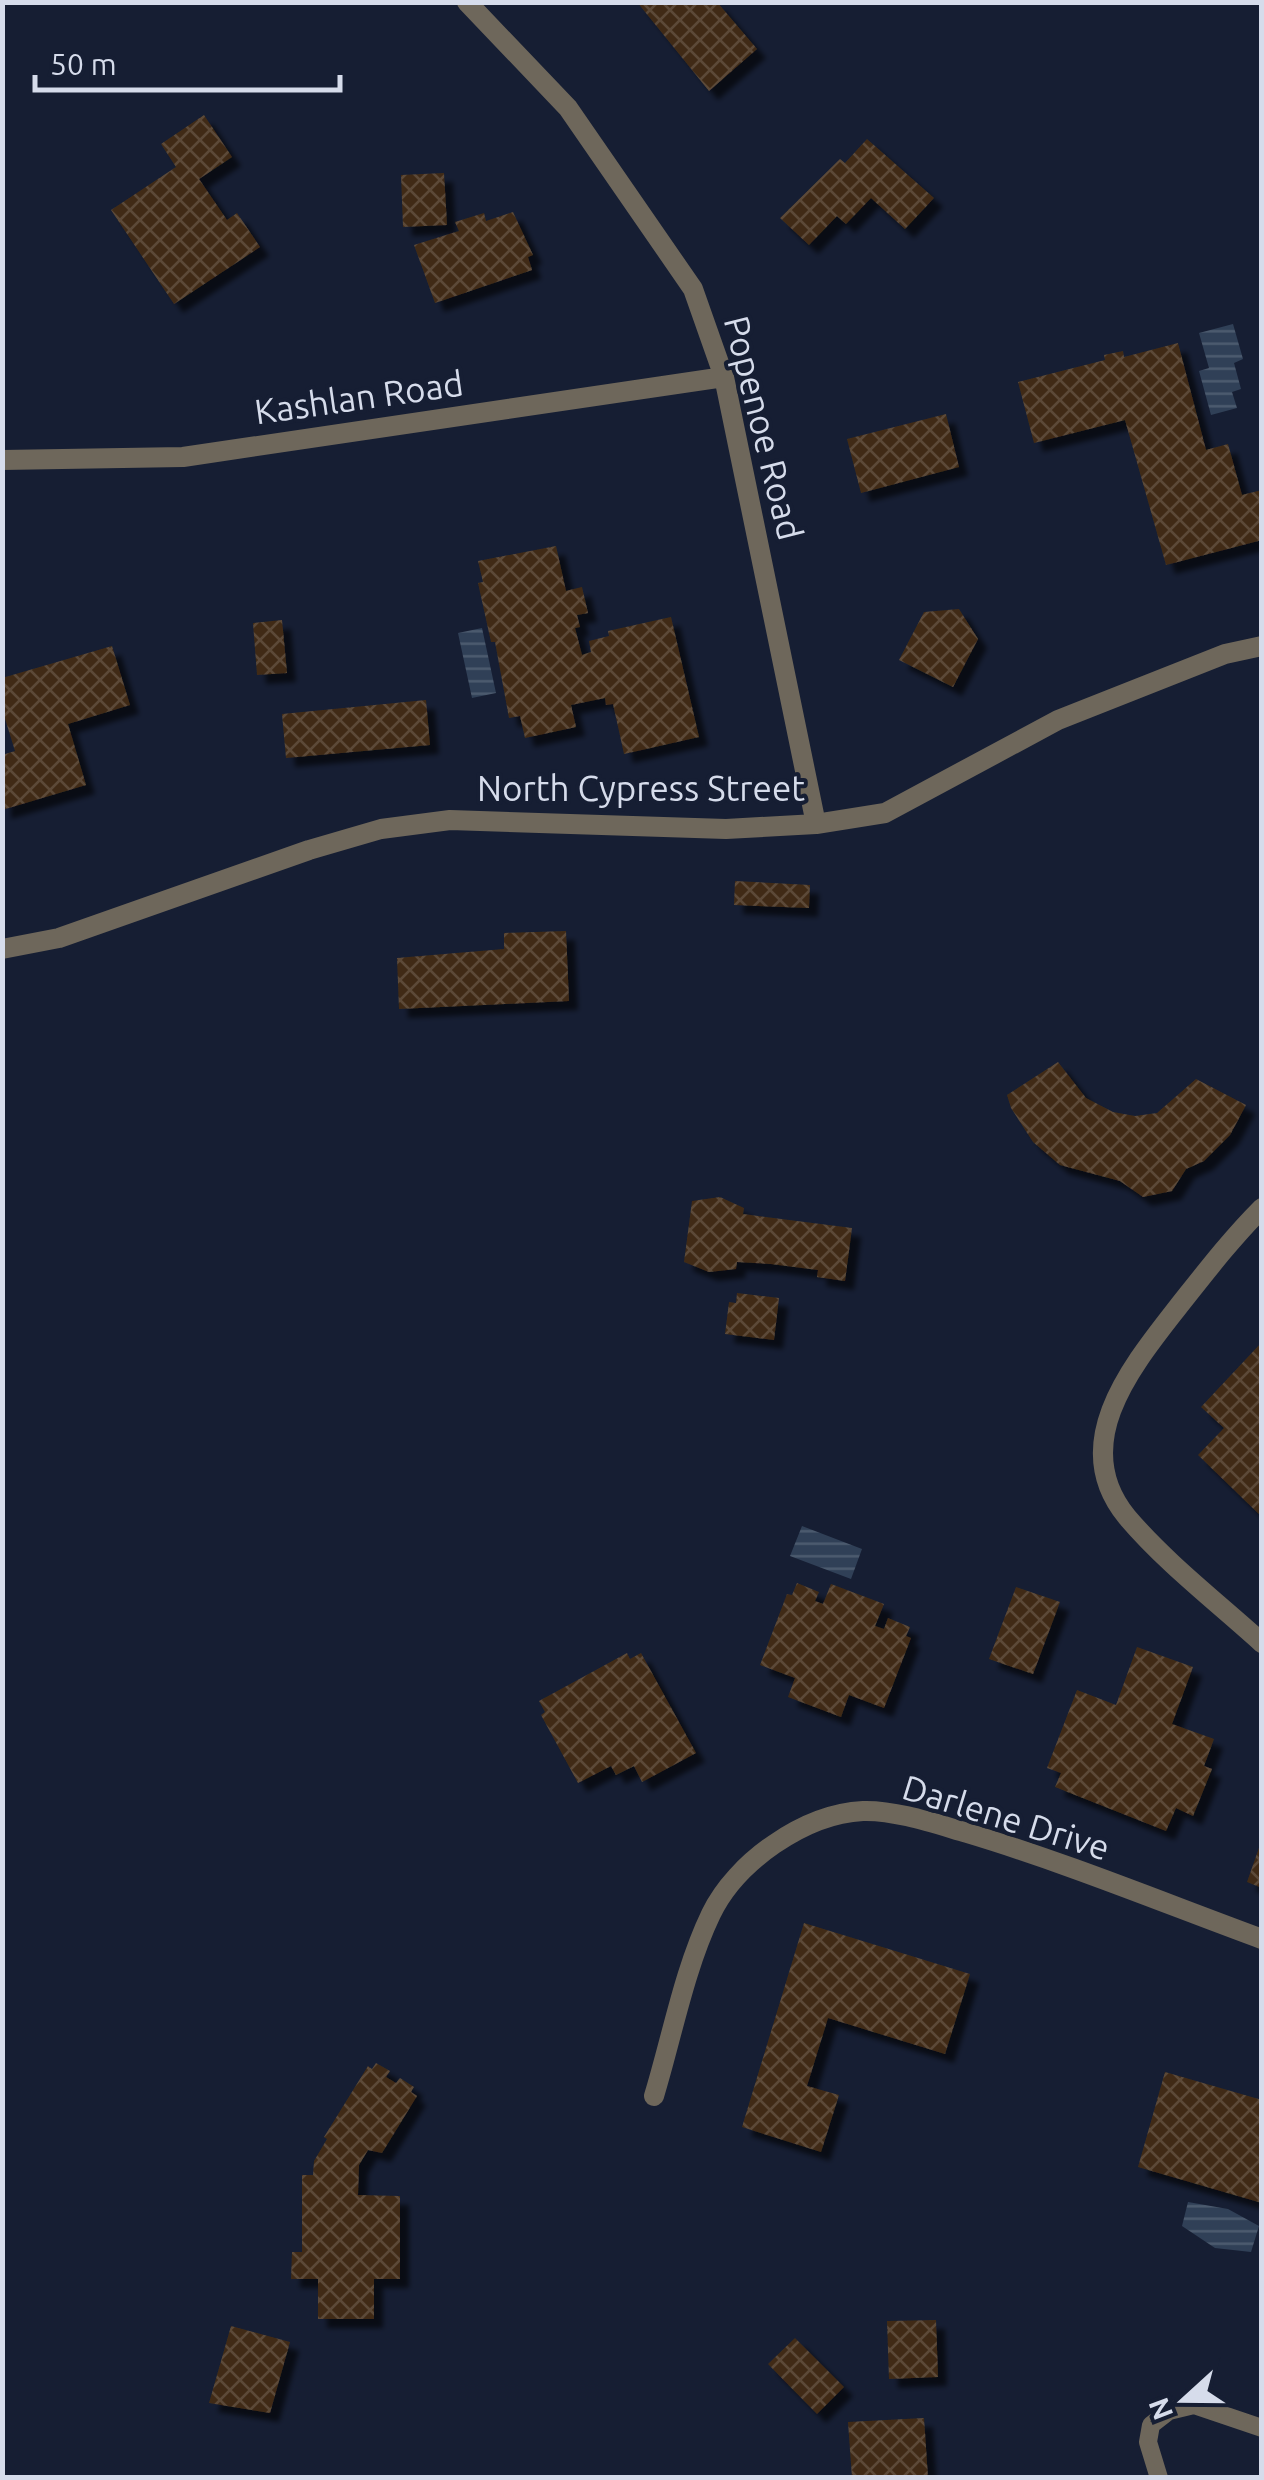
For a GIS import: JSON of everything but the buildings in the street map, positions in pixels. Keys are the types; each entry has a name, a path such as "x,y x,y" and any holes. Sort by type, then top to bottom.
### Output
{"street":[{"name":"Popenoe Road","path":"467,2 568,108 694,289 724,377 816,824"},
{"name":"Kashlan Road","path":"2,460 183,457 724,377"},
{"name":"North Cypress Street","path":"2,948 59,938 309,850 381,829 450,820 726,829 816,824 885,813 1058,720 1225,654 1262,646"},
{"path":"1260,1639 1126,1516 1106,1480 1102,1437 1113,1400 1135,1361 1228,1243 1262,1208"},
{"name":"Darlene Drive","path":"654,2096 711,1914 734,1879 766,1851 810,1825 828,1820 863,1812 929,1822 1002,1844 1262,1939"}],"lane":[{"path":"1158,2478 1148,2442 1151,2426 1169,2411 1205,2407 1262,2428"}],"water":[{"path":"1233,324 1243,359 1234,363 1241,389 1232,392 1237,408 1211,415 1199,371 1209,368 1199,333"},
{"path":"482,628 496,693 472,698 458,633"},
{"path":"802,1526 862,1549 851,1579 790,1556"},
{"path":"1188,2202 1228,2209 1259,2226 1251,2252 1215,2248 1182,2226"}]}
